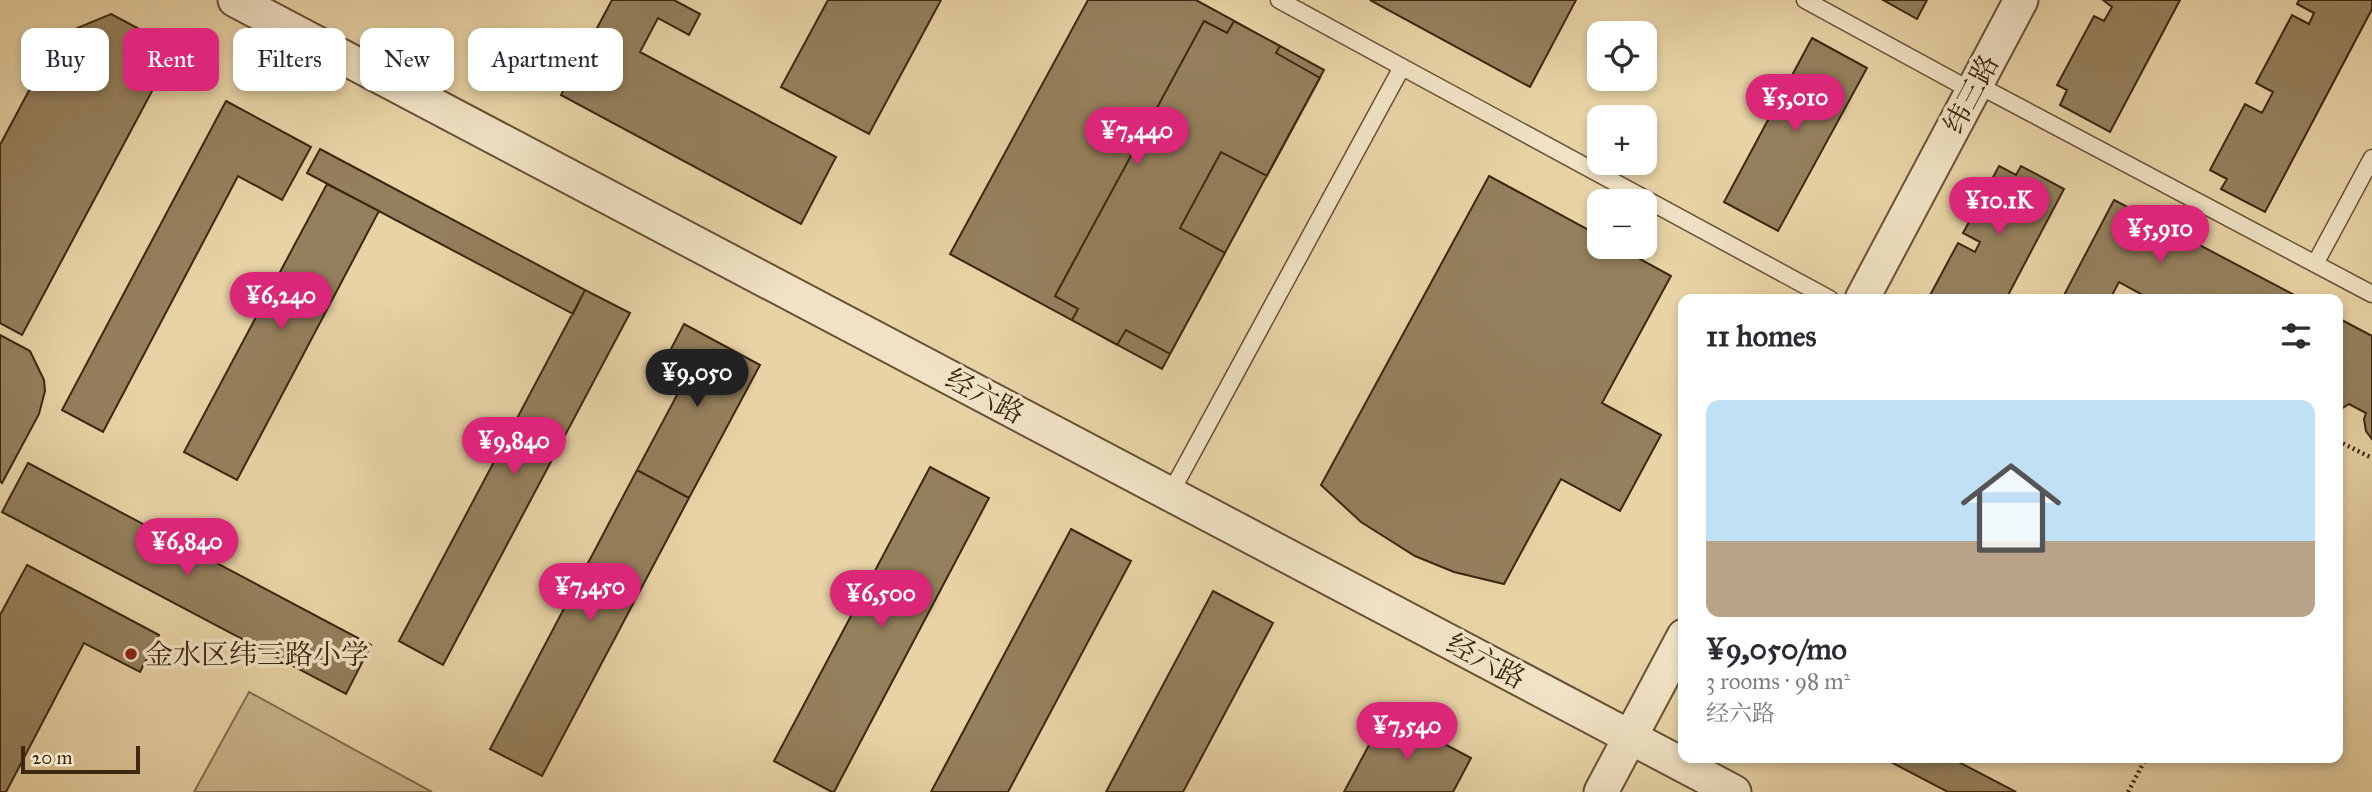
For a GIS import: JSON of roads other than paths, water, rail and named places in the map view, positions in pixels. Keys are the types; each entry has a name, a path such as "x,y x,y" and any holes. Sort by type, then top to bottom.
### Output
{"street":[{"name":"经六路","path":"235,0 1678,762"},
{"name":"纬三路","path":"1865,294 2021,0"},
{"path":"1601,792 1678,647"},
{"name":"经六路","path":"1679,763 1734,792"}],"lane":[{"path":"1279,0 1821,294"},
{"path":"1805,0 2372,294"},
{"path":"1170,494 1402,67"},
{"path":"2315,264 2372,158"}],"place":[{"name":"金水区纬三路小学","path":"131,654"}]}
